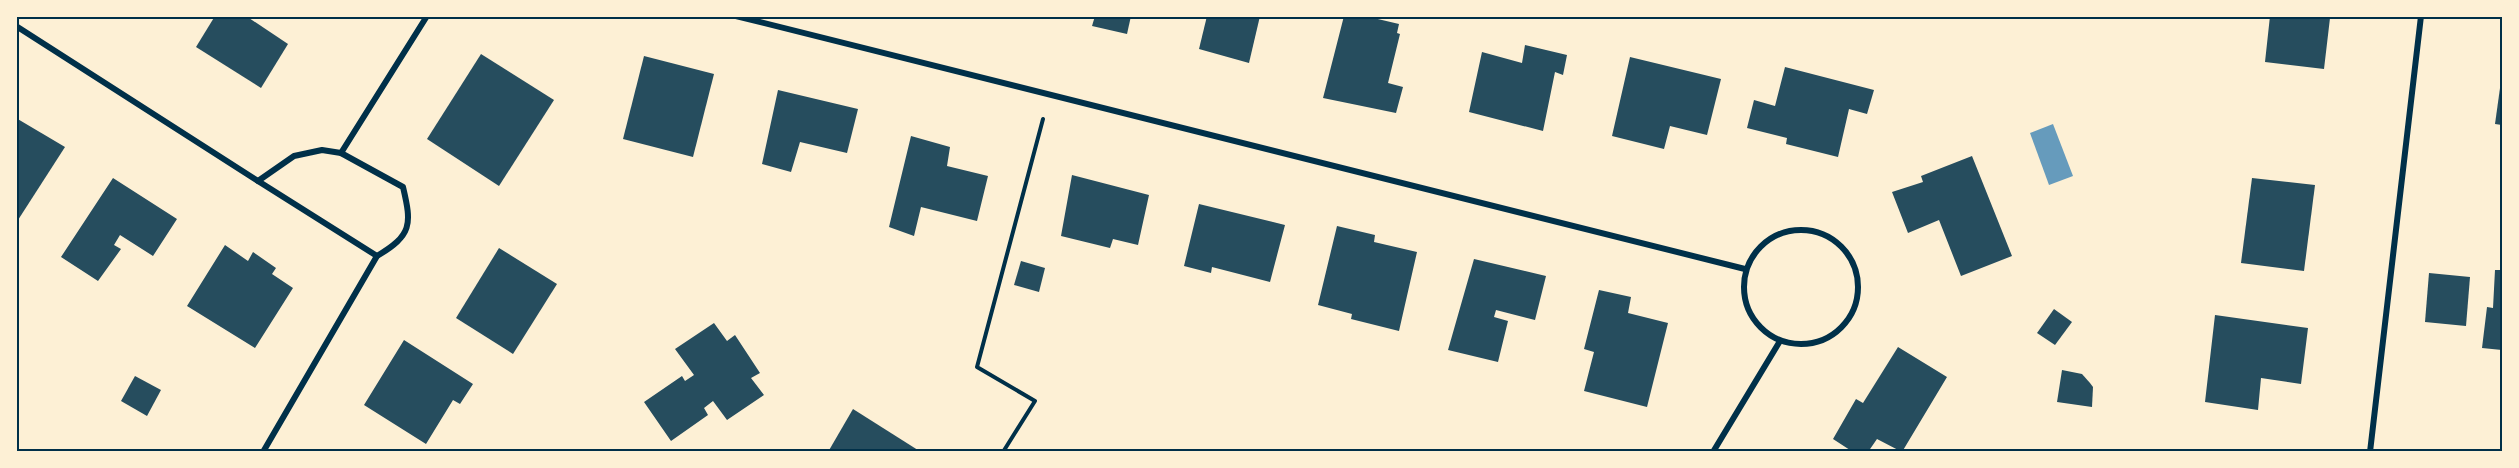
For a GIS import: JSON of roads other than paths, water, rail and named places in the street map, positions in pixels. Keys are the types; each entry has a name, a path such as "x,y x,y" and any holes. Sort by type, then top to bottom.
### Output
{"street":[{"path":"341,153 427,16"},
{"path":"736,16 1745,269"},
{"path":"2370,452 2421,16"},
{"path":"16,26 377,255"},
{"path":"258,181 294,156 322,150 341,153 403,187 410,219 398,243 377,255 263,452"},
{"path":"1811,229 1836,240 1853,261 1859,288 1852,315 1833,335 1807,345 1780,341 1756,324 1744,298 1745,269 1760,246 1783,231 1811,229"},
{"path":"1713,452 1780,341"}],"water":[{"path":"2053,124 2073,176 2049,185 2030,133"}]}
